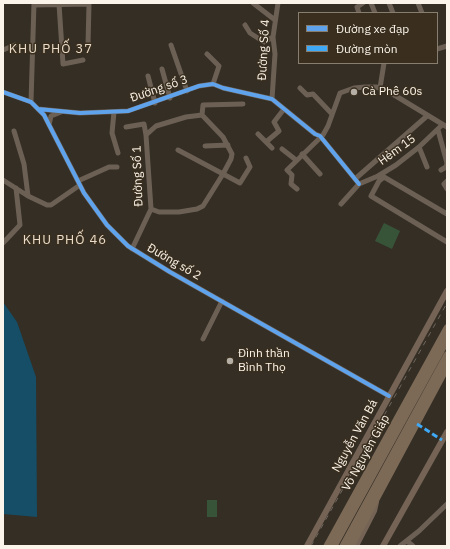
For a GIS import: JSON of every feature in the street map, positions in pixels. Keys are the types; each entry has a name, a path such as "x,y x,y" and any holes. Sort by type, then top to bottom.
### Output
{"highway":[{"name":"Võ Nguyên Giáp","path":"327,546 447,328"},
{"name":"Võ Nguyên Giáp","path":"334,546 447,340"},
{"name":"Võ Nguyên Giáp","path":"346,546 352,531 447,356"},
{"name":"Võ Nguyên Giáp","path":"346,546 363,524 447,367"},
{"path":"352,531 363,524"}],"main road":[{"name":"Nguyễn Văn Bá","path":"307,546 389,396 445,300 447,291"},
{"path":"383,546 445,442 447,432"},
{"name":"Võ Nguyên Giáp","path":"356,546 374,511 376,500"},
{"name":"Nguyễn Văn Bá","path":"304,546 324,510 328,507"}],"street":[{"path":"253,3 275,20"},
{"name":"Đường Số 4","path":"272,99 275,54 273,37 278,3"},
{"path":"359,12 357,7 363,3"},
{"path":"31,102 34,4 89,4 88,45"},
{"path":"59,4 63,64 83,60"},
{"path":"245,25 250,33 264,42 273,37"},
{"path":"3,50 15,45"},
{"path":"171,45 186,91"},
{"path":"207,54 219,66 213,84 223,88 272,99 320,136 357,181"},
{"path":"380,88 384,64"},
{"path":"162,69 170,98"},
{"path":"148,76 155,103"},
{"name":"Đường số 3","path":"38,109 97,114 128,111 170,98 186,91 213,84"},
{"path":"300,88 307,95 313,94 332,114"},
{"path":"298,189 291,184 292,175 287,170 328,126 340,93 354,88 380,88 386,90 445,126"},
{"name":"Đường số 2","path":"3,92 31,102 38,109 49,125 79,183 107,225 132,249 389,396"},
{"path":"223,174 232,154 218,130 202,114 203,105 243,104"},
{"path":"266,142 279,130 274,122 284,109"},
{"path":"49,125 51,116 62,112"},
{"path":"114,112 112,133 118,152"},
{"name":"Đường Số 1","path":"132,249 151,209 146,135 156,126 192,115 202,114"},
{"path":"341,204 357,181 428,116"},
{"path":"126,127 144,124 146,135"},
{"name":"Hẻm 15","path":"357,181 378,176 419,147 438,130 445,126"},
{"path":"438,130 447,163 446,167 441,170"},
{"path":"14,131 24,164 28,196"},
{"path":"258,134 272,148"},
{"path":"206,146 228,145"},
{"path":"419,147 427,167"},
{"path":"282,149 296,160"},
{"path":"178,150 240,183 250,167 246,158"},
{"path":"302,154 320,174"},
{"path":"3,180 28,196 47,205 51,205 79,183 109,167 118,166"},
{"name":"Đường Số 1","path":"151,209 159,212 179,212 197,209 203,206 223,174"},
{"path":"447,214 384,177 379,181 371,196 447,242"},
{"path":"447,181 444,184 447,188"},
{"path":"4,241 20,226 16,188"},
{"path":"203,339 222,301"},
{"path":"400,546 447,504"},
{"path":"407,541 413,546"}],"green space":[{"path":"384,223 400,231 392,249 375,241"},
{"path":"207,500 217,500 217,517 207,517"}],"water":[{"path":"3,302 17,322 36,377 37,517 3,514"}],"railway":[{"path":"311,546 447,303"}],"marked path":[{"path":"417,424 442,440"}],"cycle path":[{"path":"38,109 80,113 128,111 199,86 213,84 223,88 272,99 315,134 320,136 359,184"},
{"path":"3,92 31,102 44,115 84,193 107,225 128,246 170,272 389,396"}],"place":[{"name":"Cà Phê 60s","path":"354,92"},
{"name":"Đình thần Bình Thọ","path":"230,361"}],"district":[{"name":"KHU PHỐ 37","path":"51,49"},
{"name":"KHU PHỐ 46","path":"65,240"}]}
